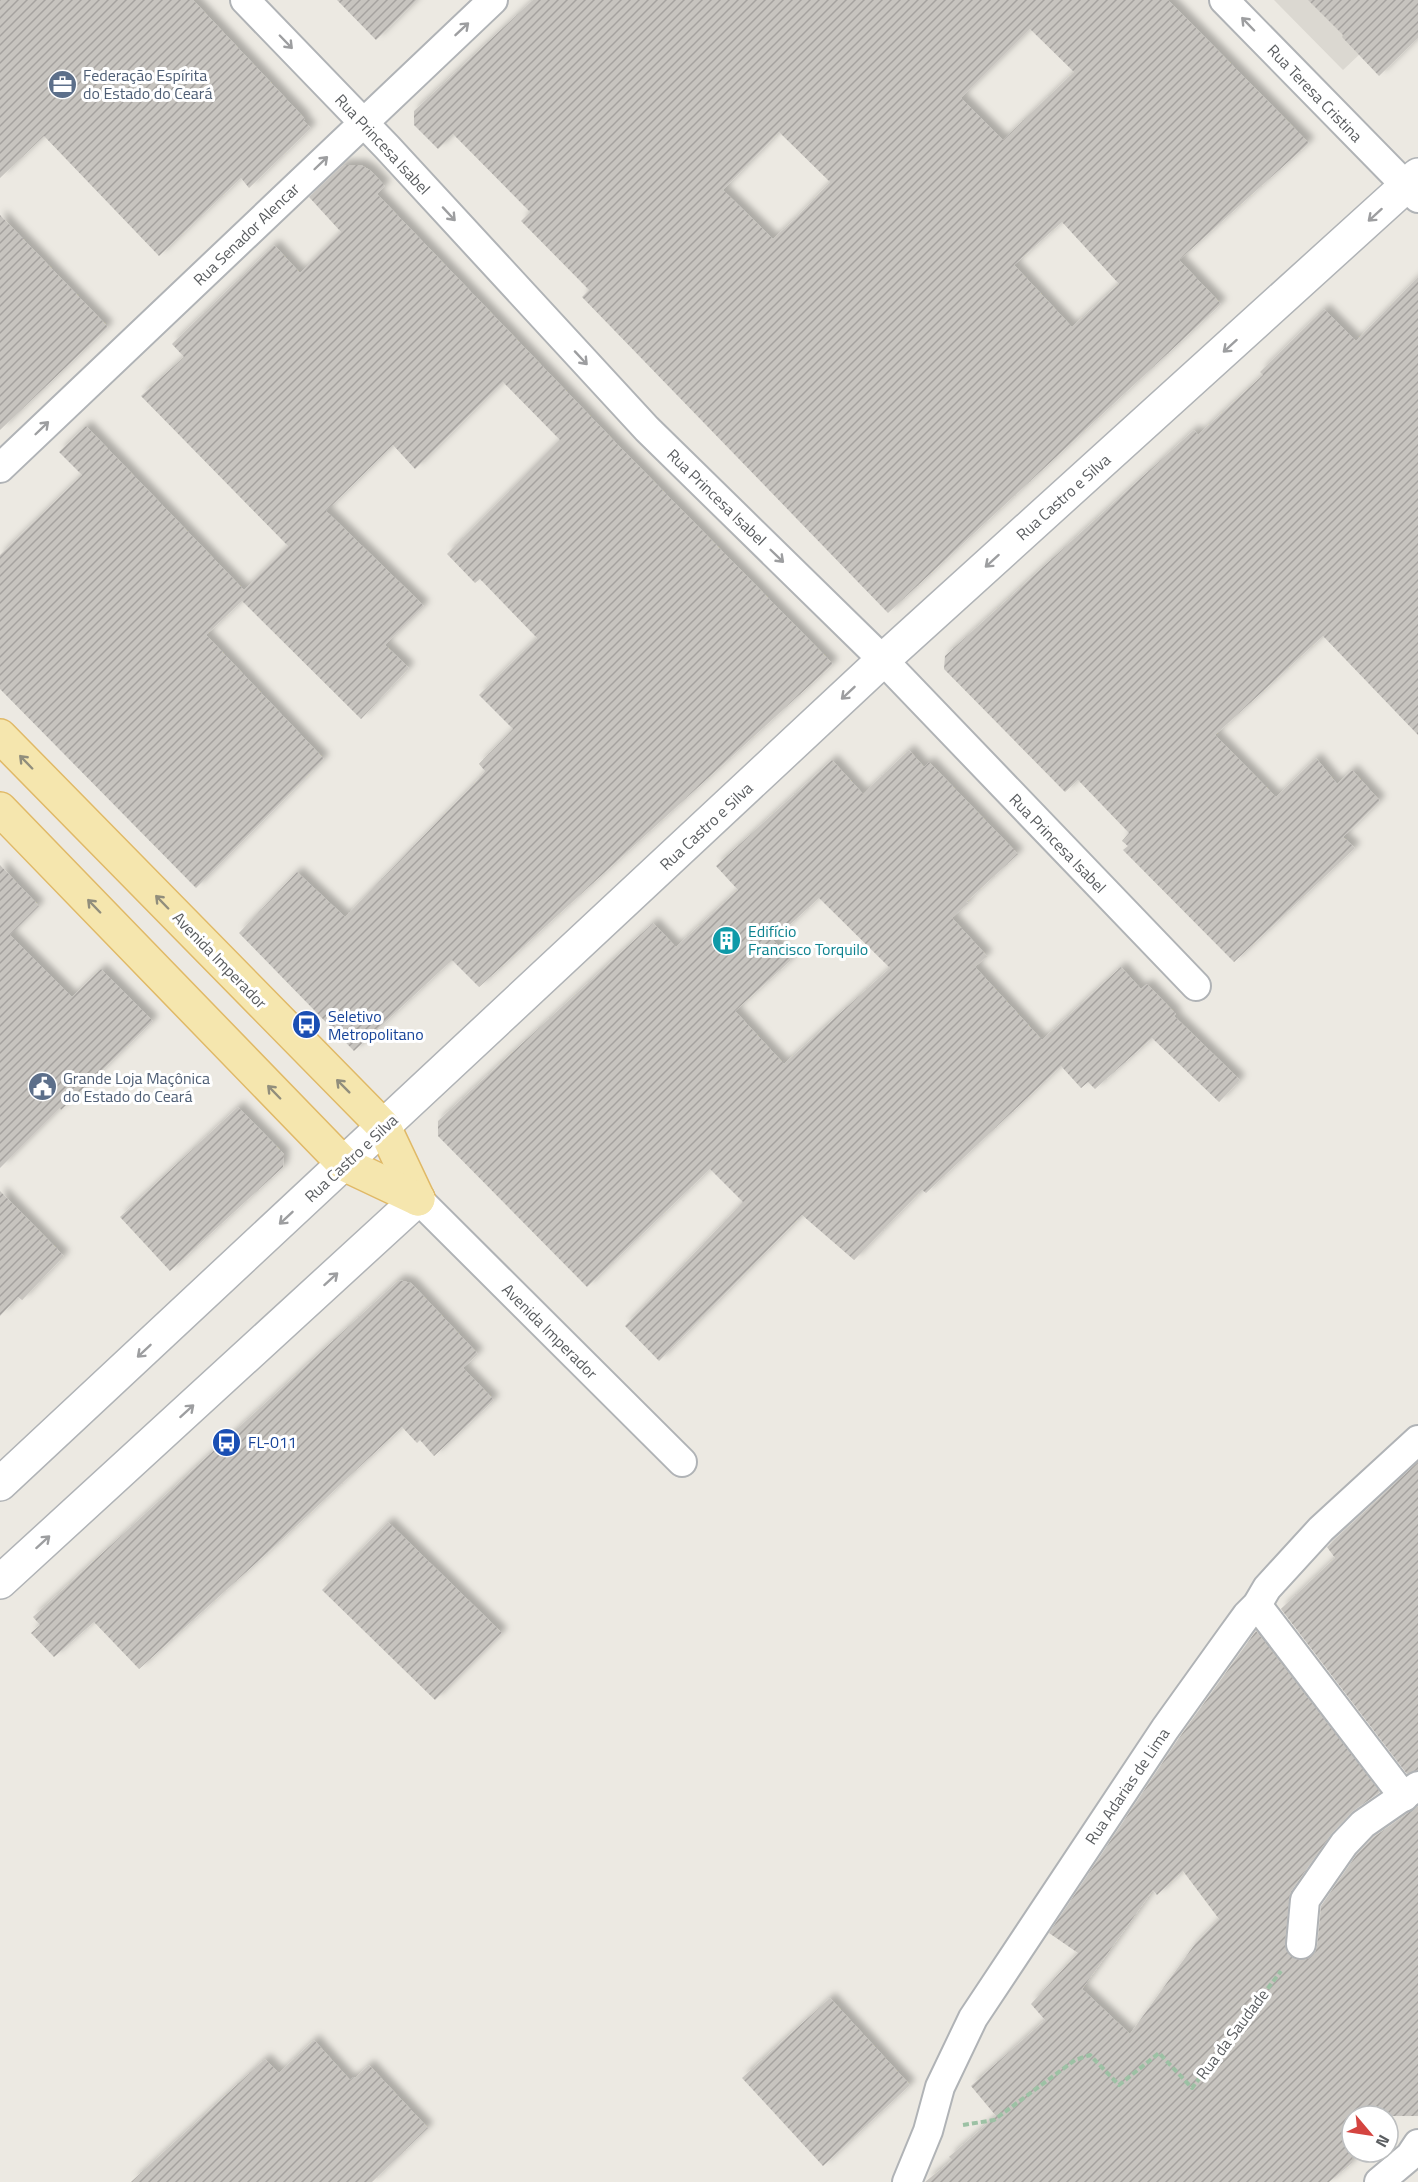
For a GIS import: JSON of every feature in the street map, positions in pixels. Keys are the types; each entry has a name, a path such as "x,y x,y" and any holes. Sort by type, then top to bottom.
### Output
{"main road":[{"name":"Avenida Imperador","path":"0,736 384,1127 418,1199"},
{"name":"Avenida Imperador","path":"0,809 344,1164 418,1199"}],"street":[{"name":"Rua Princesa Isabel","path":"245,0 363,122 647,429 883,660 1196,986"},
{"name":"Rua Senador Alencar","path":"0,468 493,0"},
{"name":"Rua Teresa Cristina","path":"1224,0 1414,187"},
{"name":"Rua Castro e Silva","path":"0,1484 883,660 1414,187"},
{"name":"Avenida Imperador","path":"418,1199 682,1462"},
{"path":"0,1582 418,1199"},
{"name":"Rua Adarias de Lima","path":"907,2182 928,2131 940,2086 973,2018 1165,1729 1231,1636 1257,1605 1267,1588 1321,1529 1418,1440"},
{"path":"1257,1605 1411,1791 1363,1824 1344,1844 1305,1900 1301,1944"},
{"path":"1379,2182 1414,2150"}],"path":[{"name":"Rua da Saudade","path":"928,2131 994,2120 1075,2060 1090,2055 1119,2085 1159,2053 1192,2088 1301,1944"}],"shaded area":[{"path":"1274,0 1417,0 1343,70"}],"building":[{"path":"0,0 193,0 311,128 249,188 241,178 159,256 44,136 0,178"},
{"path":"337,0 417,0 376,40"},
{"path":"533,0 1168,0 1309,143 1179,260 1221,304 888,613 582,297 589,290 521,221 530,212 453,134 438,149 414,125 414,111","holes":["1030,29 1074,72 1003,140 961,98","779,132 830,182 773,239 723,190","1062,222 1119,284 1072,327 1014,265"]},
{"path":"1308,0 1418,0 1418,38 1379,76"},
{"path":"343,165 361,165 371,171 385,186 377,194 617,444 833,664 479,987 452,960 354,1051 239,933 297,872 345,917 474,784 485,771 479,764 513,729 479,695 537,638 480,579 475,583 447,554 560,440 503,382 415,469 393,445 326,511 424,606 385,645 409,668 361,719 242,601 206,635 324,759 196,888 0,689 0,555 82,475 59,452 86,426 244,590 288,546 141,396 184,357 172,344 274,245 300,273 341,232 309,197"},
{"path":"0,215 108,327 0,430"},
{"path":"1418,277 1418,735 1323,636 1215,735 1276,797 1316,758 1337,784 1352,770 1380,801 1343,837 1355,848 1234,962 1123,850 1128,846 1122,841 1129,833 1078,780 1065,792 944,669 945,656 1194,430 1198,435 1263,375 1260,372 1324,309 1356,341"},
{"path":"909,750 924,767 929,762 1018,854 952,918 987,956 975,967 1042,1040 1121,967 1141,989 1147,984 1176,1014 1174,1016 1240,1080 1219,1102 1152,1038 1095,1089 1088,1082 1081,1088 1061,1066 926,1193 922,1190 854,1260 802,1215 659,1361 625,1326 743,1202 710,1169 587,1287 438,1136 438,1121 653,923 676,947 738,890 716,866 832,760 863,794","holes":["819,898 890,968 784,1064 735,1011 791,960 773,940"]},
{"name":"Grande Loja Maçônica do Estado do Ceará","path":"0,865 39,906 10,935 72,997 101,969 153,1021 0,1168"},
{"path":"238,1107 284,1154 283,1167 170,1271 120,1217"},
{"path":"0,1191 64,1256 22,1300 18,1297 0,1316"},
{"path":"399,1280 411,1283 478,1354 463,1368 494,1400 434,1456 420,1440 417,1443 402,1427 139,1669 94,1622 54,1657 31,1633 40,1625 33,1617"},
{"path":"1418,1462 1418,1770 1407,1774 1281,1609 1335,1558 1327,1547"},
{"path":"388,1522 502,1633 435,1700 322,1590"},
{"path":"1256,1631 1380,1792 1353,1811 1332,1833 1291,1891 1285,1942 1286,1950 1291,1957 1300,1960 1308,1959 1315,1953 1321,1906 1357,1854 1374,1837 1418,1806 1418,2116 1400,2116 1400,2104 1340,2104 1340,2164 1351,2164 1329,2182 925,2182 952,2160 949,2157 996,2116 971,2086 1045,2020 1031,2004 1078,1953 1049,1933 1179,1738","holes":["1183,1871 1219,1919 1195,1944 1130,2034 1082,1989 1153,1890 1157,1895"]},
{"path":"830,1998 910,2085 823,2166 742,2078"},
{"path":"314,2040 350,2080 369,2065 428,2128 372,2182 131,2182 265,2059 279,2073"}],"place":[{"name":"Federação Espírita do Estado do Ceará","path":"62,84"},
{"name":"Edifício Francisco Torquilo","path":"727,940"},
{"name":"Seletivo Metropolitano","path":"307,1025"},
{"name":"Grande Loja Maçônica do Estado do Ceará","path":"42,1087"},
{"name":"FL-011","path":"227,1442"}]}
